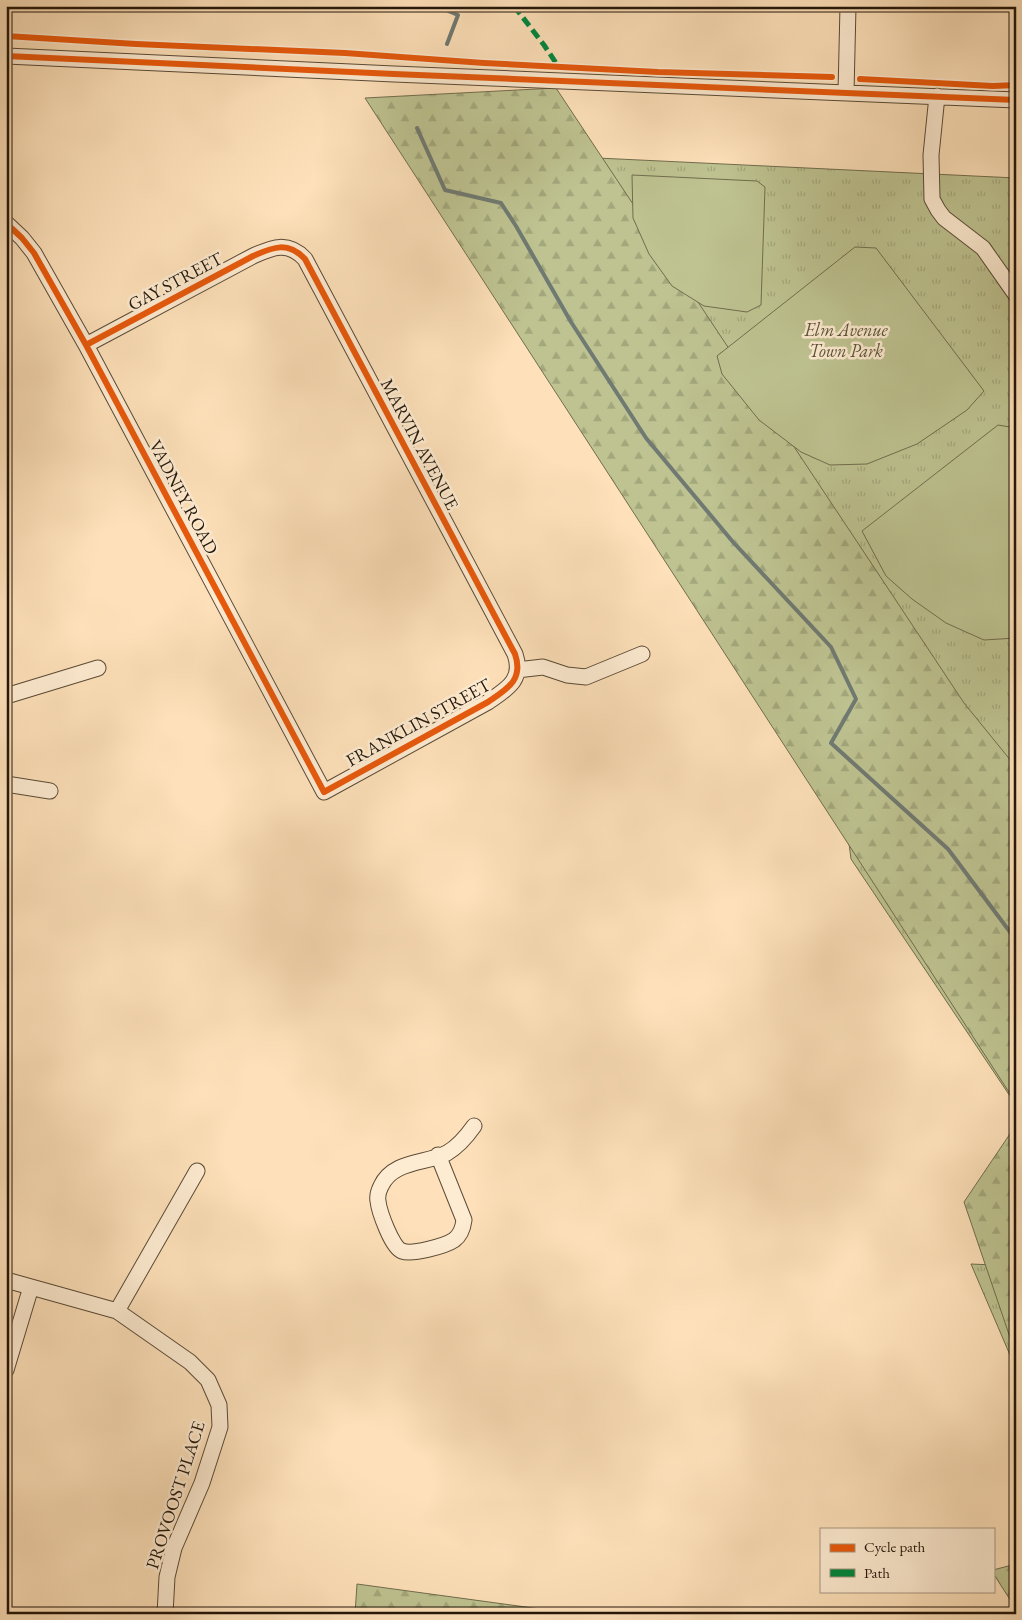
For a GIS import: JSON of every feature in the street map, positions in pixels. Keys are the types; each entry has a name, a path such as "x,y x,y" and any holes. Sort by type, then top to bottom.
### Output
{"street":[{"path":"846,93 848,6"},
{"path":"6,56 1016,100"},
{"path":"937,96 932,155 932,199 944,218 983,248 1016,295"},
{"name":"VADNEY ROAD","path":"6,223 34,252 86,345 324,792"},
{"name":"GAY STREET","path":"86,345 253,256 281,246"},
{"name":"MARVIN AVENUE","path":"281,246 298,251 306,259 515,654 517,670"},
{"path":"517,670 543,668 567,675 586,677 642,654"},
{"path":"6,696 98,668"},
{"name":"FRANKLIN STREET","path":"324,792 488,702 511,685 516,678 517,670"},
{"path":"6,784 50,791"},
{"path":"438,1155 464,1220 462,1230 454,1240 437,1247 408,1253 401,1251 395,1246 380,1212 378,1202 380,1187 386,1177 396,1170 438,1155 447,1153 462,1142 474,1126"},
{"path":"117,1311 197,1171"},
{"name":"PROVOOST PLACE","path":"6,1280 117,1311 190,1362 208,1380 218,1405 220,1426 202,1482 174,1548 166,1577 165,1614"},
{"path":"6,1370 31,1287"}],"green space":[{"path":"556,88 964,703 1016,767 1016,1103 365,98"},
{"name":"Elm Avenue Town Park","path":"409,149 1016,178 1016,1105 851,859 811,548"},
{"path":"632,175 757,181 765,187 761,305 747,312 704,306 672,286 649,254 633,218"},
{"path":"855,247 876,248 984,391 967,410 917,444 867,464 830,465 801,452 759,420 722,374 717,356"},
{"path":"998,425 1016,428 1016,638 984,640 946,623 912,599 886,576 862,531"},
{"path":"1016,1125 1016,1355 964,1202"},
{"path":"971,1264 1016,1266 1016,1369"},
{"path":"1016,1564 1016,1609 994,1575 994,1570"},
{"path":"357,1584 577,1614 355,1614"}],"waterway":[{"path":"436,6 458,15 447,44"},
{"path":"417,128 445,190 501,203 571,322 646,438 733,542 831,647 856,699 831,743 948,849 1016,940"}],"marked path":[{"path":"514,6 558,66"}],"cycle path":[{"path":"6,36 345,53 484,63 658,72 832,77"},
{"path":"6,56 1016,100"},
{"path":"860,79 993,86 1016,85"},
{"path":"6,223 34,253 86,345 324,792 488,702 502,693 512,683 517,671 515,654 305,259 299,253 280,247 253,256 86,345"}]}
